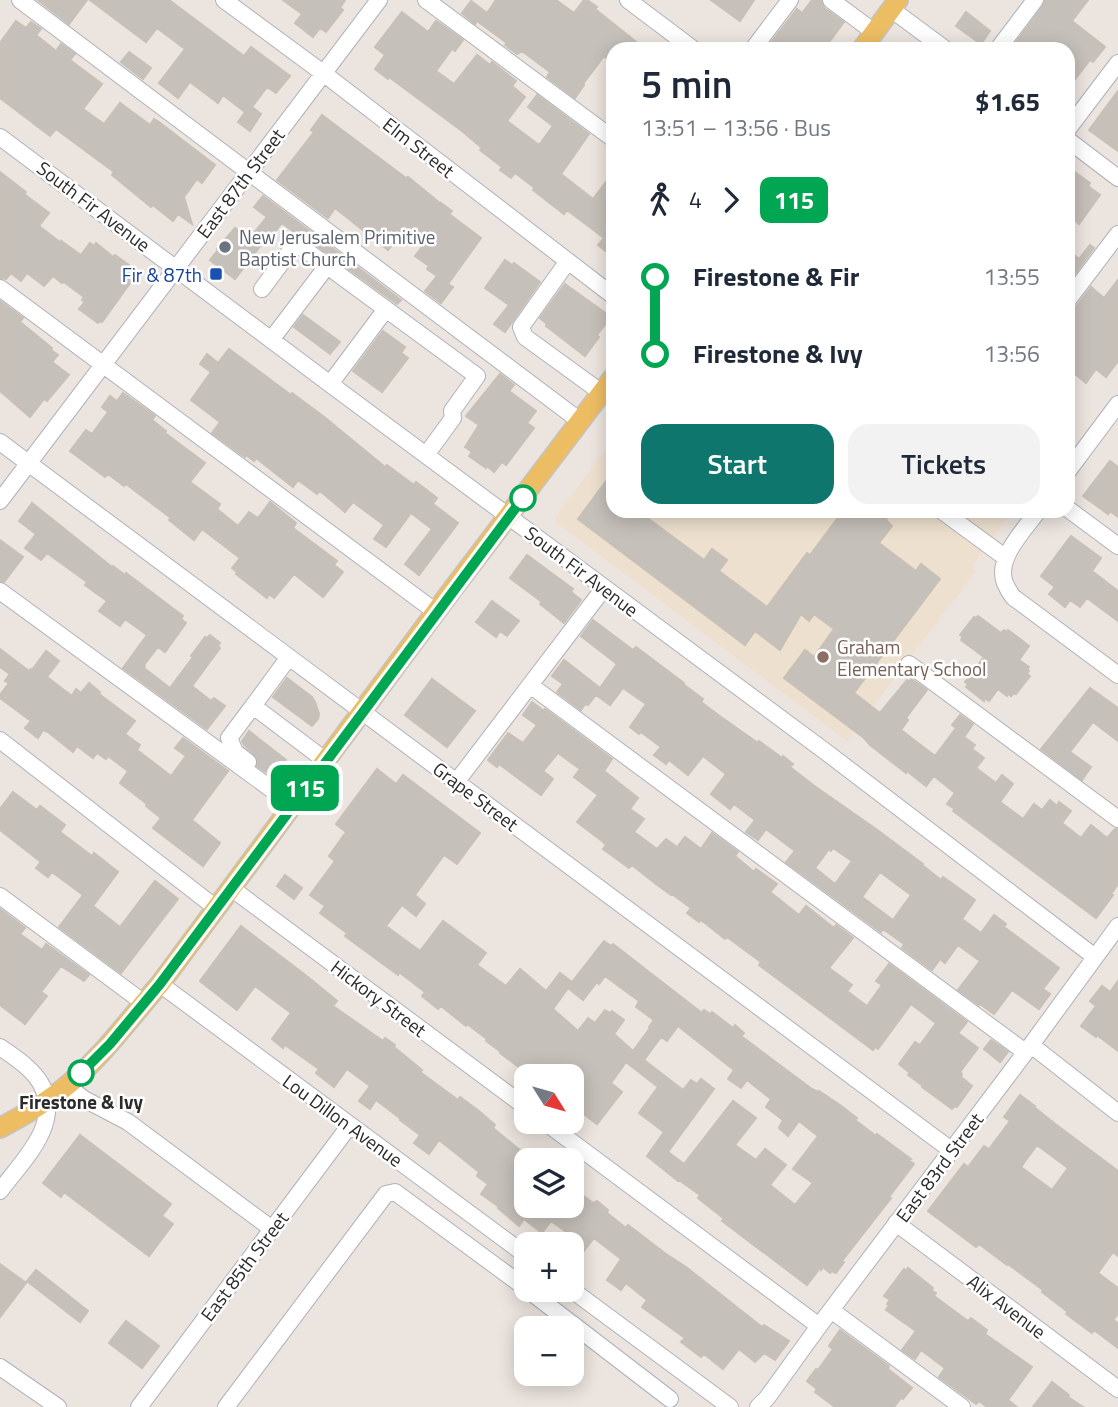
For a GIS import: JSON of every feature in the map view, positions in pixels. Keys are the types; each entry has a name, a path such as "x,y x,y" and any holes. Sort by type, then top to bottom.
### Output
{"main road":[{"path":"867,42 895,5"},
{"path":"0,1128 67,1086 110,1044 160,984 606,387"}],"street":[{"path":"20,0 580,421"},
{"name":"Elm Street","path":"224,0 606,290"},
{"name":"East 87th Street","path":"0,501 379,0"},
{"path":"426,0 606,134"},
{"path":"628,0 684,42"},
{"path":"757,42 790,0"},
{"path":"831,0 874,32"},
{"path":"1003,42 1035,0"},
{"path":"895,5 937,42"},
{"path":"1075,120 1118,63"},
{"name":"South Fir Avenue","path":"0,136 826,752 1094,957"},
{"path":"1075,145 1118,178"},
{"path":"1075,291 1118,234"},
{"path":"261,289 296,243 477,376 452,411 453,418 426,455"},
{"path":"568,261 521,327 525,337 606,385"},
{"path":"271,340 327,266"},
{"path":"0,288 436,612"},
{"path":"330,384 386,309"},
{"path":"1075,462 1118,404"},
{"name":"Grape Street","path":"0,442 951,1150"},
{"path":"1075,514 1118,546"},
{"path":"952,518 1006,558"},
{"path":"1033,518 1008,552 1002,575 1005,585 1013,597 1118,675"},
{"path":"457,782 604,588"},
{"path":"0,591 293,805"},
{"path":"262,783 259,771 234,751 229,738 289,657"},
{"path":"909,664 1118,819"},
{"path":"530,685 1118,1113"},
{"path":"253,706 326,761"},
{"path":"0,740 216,908"},
{"name":"Hickory Street","path":"231,888 514,1098"},
{"path":"0,895 144,1003"},
{"name":"East 83rd Street","path":"768,1404 819,1326 1118,926"},
{"name":"Lou Dillon Avenue","path":"160,984 514,1246"},
{"path":"0,1047 28,1068 41,1084 47,1101 47,1121 37,1143 0,1191"},
{"path":"67,1086 84,1099 128,1122 272,1230"},
{"name":"East 85th Street","path":"139,1407 351,1125"},
{"path":"561,1134 819,1326"},
{"path":"226,1407 387,1194 395,1192 514,1279"},
{"name":"Alix Avenue","path":"897,1223 1118,1389"},
{"path":"584,1299 730,1407"},
{"path":"544,1302 670,1399"},
{"path":"831,1310 962,1407"},
{"path":"0,1367 58,1407"}],"shaded area":[{"name":"Graham Elementary School","path":"606,449 606,518 1008,518 974,563 975,572 847,741 557,523 556,516"}],"building":[{"path":"38,0 87,0 69,24"},
{"path":"90,0 169,0 244,56 251,47 290,76 276,93 267,87 252,107 261,114 250,131 238,122 245,112 223,95 218,103 190,82 178,98 159,83 185,49 157,28 146,42"},
{"path":"283,0 345,0 340,8 343,10 326,32 320,28 313,37 295,23 302,14"},
{"path":"496,0 556,0 574,13 584,0 587,0 636,42 606,42 606,58 604,56 575,98 547,77 550,72 522,51 517,54 505,45 507,43 462,13 471,1 487,13"},
{"path":"711,0 754,0 740,21"},
{"path":"812,0 821,0 824,8 844,22 829,42 771,42 797,9 802,13"},
{"path":"1045,0 1088,0 1072,21 1105,47 1075,79 1075,42 1016,42"},
{"path":"402,12 428,32 436,21 463,40 455,51 452,49 436,71 454,84 477,55 490,65 492,62 516,81 512,86 525,97 507,121 539,145 553,126 528,107 537,95 589,134 561,174 593,199 606,182 606,251 598,245 604,238 567,210 564,214 515,173 511,178 500,170 502,167 462,131 375,69 385,55 375,47"},
{"path":"966,12 990,31 982,42 978,42 956,26"},
{"path":"16,21 26,28 31,22 41,29 36,35 56,51 61,44 75,54 70,60 102,84 83,109 104,124 120,103 150,125 154,119 159,122 215,165 202,183 197,179 184,197 192,224 178,214 173,221 153,205 151,207 112,175 114,172 56,129 50,136 0,98 0,43"},
{"path":"129,52 151,68 143,79 121,62"},
{"path":"1118,91 1118,151 1089,130"},
{"path":"322,115 452,211 449,214 481,238 448,284 453,287 441,303 425,291 437,276 415,256 425,243 405,228 388,250 335,208 328,218 277,180 314,132 311,130"},
{"path":"0,172 49,213 39,226 61,243 81,255 90,243 94,246 96,243 113,257 115,255 129,265 126,270 134,276 133,279 102,322 98,323 79,309 85,302 82,300 84,297 53,276 44,286 27,273 21,281 11,273 6,279 0,278"},
{"path":"1075,172 1090,183 1088,186 1100,195 1079,224 1075,221"},
{"path":"263,196 401,300 397,304 282,223 274,233 272,231 235,279 210,260 235,228 249,239 267,217 254,207"},
{"path":"1090,245 1094,248 1075,274 1075,256 1079,259"},
{"path":"505,260 512,265 514,263 540,282 505,332 494,324 509,305 485,288"},
{"path":"1118,280 1118,361 1106,377 1096,369 1086,383 1075,374 1075,307 1091,287 1104,298"},
{"path":"565,284 606,313 606,323 585,356 546,326 540,318"},
{"path":"0,301 23,318 20,322 52,348 58,355 52,362 69,375 30,417 0,391"},
{"path":"303,315 340,342 330,354 294,327"},
{"path":"383,331 405,347 401,353 408,358 382,392 353,371"},
{"path":"229,349 323,416 385,467 387,465 414,485 416,482 437,498 433,504 458,523 419,575 405,564 432,529 411,513 386,547 374,539 384,525 353,502 345,512 320,491 317,494 298,480 293,487 256,458 254,461 246,455 245,457 212,433 220,422 191,400 211,372 200,364 207,354 218,363"},
{"path":"500,374 514,385 509,391 536,411 527,423 534,428 506,465 502,462 494,472 469,456 472,452 465,447 479,425 466,416"},
{"path":"123,393 155,416 152,420 166,431 165,433 205,463 190,482 220,504 217,509 238,526 249,512 258,518 270,502 296,523 293,528 337,561 334,565 343,572 323,597 294,574 274,598 269,594 267,598 236,574 232,568 240,558 202,529 194,540 169,520 171,518 126,484 124,486 108,474 105,477 70,451 86,430 92,434 108,412 102,407 110,396 117,401"},
{"path":"1110,461 1118,467 1118,517 1110,511 1108,514 1083,496"},
{"path":"606,481 606,518 647,518 704,560 712,549 727,560 719,571 767,607 807,553 810,555 838,518 888,518 886,520 892,526 879,543 916,571 921,564 940,579 854,693 880,713 907,680 909,682 911,679 927,690 906,718 908,720 901,730 935,756 956,728 952,725 960,715 973,724 964,737 975,745 972,749 984,758 976,768 996,783 1002,775 1013,784 1000,802 1023,819 1034,804 1042,810 1050,800 1057,806 1059,802 1071,811 1062,823 1081,838 1091,825 1107,838 1118,829 1118,884 1111,894 1113,895 1096,918 953,811 955,809 947,804 955,793 934,776 926,786 907,771 906,773 784,678 805,650 814,657 834,629 814,614 809,621 801,614 780,650 755,631 745,645 578,519"},
{"path":"32,503 112,567 125,575 126,573 183,616 181,619 186,623 165,652 158,647 144,665 144,668 170,688 205,637 210,635 220,643 220,648 192,686 211,701 214,698 225,706 207,729 123,668 147,635 125,619 120,626 99,611 107,601 85,585 87,582 47,553 41,560 25,548 36,534 19,521"},
{"path":"1071,536 1101,558 1092,571 1118,591 1118,621 1087,598 1080,607 1070,600 1065,607 1049,594 1055,587 1041,576"},
{"path":"0,540 23,557 4,582 0,581"},
{"path":"527,555 573,589 571,592 581,600 564,623 510,578"},
{"path":"492,601 519,621 507,636 500,631 496,637 476,622"},
{"path":"978,616 1001,633 1008,630 1029,646 1019,660 1029,667 1027,674 1030,676 1016,694 1007,696 998,689 989,701 985,698 984,701 966,687 968,685 965,682 984,657 961,640 963,637 960,635 974,617"},
{"path":"593,620 633,650 636,647 684,683 703,699 701,702 721,717 758,743 759,741 782,758 783,756 793,764 790,767 813,785 876,829 941,880 943,877 975,900 962,919 981,933 994,915 1006,924 1004,927 1059,968 1043,989 1050,994 1039,1009 1012,990 994,1014 979,1005 958,990 980,961 958,945 945,963 940,959 932,970 902,948 904,944 883,929 881,932 786,862 795,851 766,829 758,840 746,832 755,820 734,804 730,809 711,794 726,774 703,756 688,775 669,760 666,764 654,755 661,747 630,727 646,704 623,688 610,705 596,695 581,710 557,692 563,684 552,676 564,660 600,688 617,664 581,636","holes":["833,848 852,861 835,884 815,868 829,849 831,851","880,872 911,895 893,920 862,897"]},
{"path":"0,649 29,671 46,651 59,661 47,677 72,696 76,689 81,693 89,683 99,694 135,721 125,734 140,745 137,750 171,776 186,756 175,748 183,738 228,771 192,820 220,843 203,866 153,828 161,818 120,783 128,771 108,756 106,759 97,753 93,758 77,746 73,752 48,732 43,730 38,738 25,728 31,721 0,698 9,683 5,681 10,674 0,667"},
{"path":"287,678 315,702 319,714 312,726 273,697"},
{"path":"432,679 475,711 447,747 405,715"},
{"path":"1090,688 1118,708 1118,741 1093,722 1070,752 1091,767 1082,780 1041,749"},
{"path":"532,702 612,759 604,771 638,798 630,809 644,819 634,832 657,849 666,839 677,847 685,837 701,849 712,833 738,852 735,856 754,872 756,869 777,884 770,892 799,915 806,906 834,928 836,925 853,938 829,968 852,985 847,991 867,1006 882,985 876,981 889,964 967,1022 958,1033 978,1048 960,1072 961,1077 972,1086 957,1107 952,1109 922,1087 899,1064 915,1042 920,1045 936,1023 911,1004 878,1049 875,1047 873,1050 759,965 761,962 687,913 691,908 632,865 629,868 603,849 606,845 577,822 598,795 574,777 580,769 558,753 543,771 553,779 541,795 499,764 497,767 488,760 508,733 523,743 537,725 523,715"},
{"path":"249,731 286,760 273,777 257,766 257,757 244,745 242,741"},
{"path":"377,769 396,784 403,775 480,833 457,864 444,855 415,895 425,904 416,916 402,905 386,926 420,951 443,921 486,953 477,965 506,986 520,969 546,991 560,973 572,982 604,941 611,946 613,944 702,1013 704,1010 710,1014 712,1012 733,1028 735,1025 744,1033 741,1036 812,1089 840,1105 876,1136 877,1134 911,1159 909,1160 914,1164 842,1261 844,1262 836,1273 820,1268 807,1285 722,1221 722,1217 698,1198 700,1195 647,1156 664,1132 639,1113 658,1087 626,1062 611,1083 622,1092 597,1124 584,1114 584,1064 515,1064 467,1024 466,1026 441,1006 438,1009 422,996 425,992 399,972 398,975 345,936 347,933 320,913 325,906 310,895 335,861 329,856 346,832 336,824","holes":["605,976 639,1001 636,1007 654,1020 633,1051 614,1034 624,1020 612,1011 610,1013 605,1010 595,1023 588,1018 578,1031 553,1009 568,988 583,1000","678,1026 734,1070 728,1079 741,1088 747,1080 771,1099 766,1107 783,1120 779,1128 788,1136 799,1121 818,1136 793,1169 813,1183 795,1205 770,1185 786,1165 765,1149 756,1160 735,1145 756,1118 733,1101 684,1164 668,1152 714,1089 701,1079 697,1084 691,1080 683,1090 644,1060 661,1037 667,1041"]},
{"path":"13,792 37,810 40,806 65,825 60,832 118,872 93,906 120,927 155,881 178,899 121,973 59,927 83,895 52,872 48,877 36,868 41,862 0,830 0,809"},
{"path":"285,875 302,888 294,899 277,886"},
{"path":"0,909 25,928 20,934 42,950 46,944 89,975 84,981 61,966 41,992 47,996 25,1024 0,1005"},
{"path":"241,926 337,1001 333,1006 383,1041 385,1038 395,1045 394,1047 422,1070 420,1072 458,1100 460,1097 479,1111 495,1125 493,1128 517,1148 514,1148 514,1218 584,1218 584,1196 593,1203 597,1201 626,1228 628,1225 686,1267 762,1327 764,1325 789,1341 775,1360 764,1353 755,1362 739,1349 723,1369 704,1354 701,1357 681,1342 685,1338 642,1307 647,1300 626,1283 621,1290 607,1280 621,1259 594,1238 584,1251 584,1232 566,1232 551,1221 543,1232 524,1219 519,1226 481,1194 488,1184 477,1176 479,1172 439,1140 429,1154 414,1143 420,1135 376,1100 370,1109 359,1101 370,1086 347,1069 334,1087 316,1073 319,1069 272,1039 291,1013 255,986 237,1010 200,981"},
{"path":"1118,981 1118,1051 1081,1026 1096,1006 1090,1001 1102,986 1110,992"},
{"path":"991,1040 1008,1052 1000,1062 984,1049"},
{"path":"1020,1095 1118,1171 1118,1256 1113,1252 1098,1273 1118,1288 1118,1314 1113,1320 1118,1323 1118,1348 1066,1314 1068,1312 1042,1292 1043,1290 1008,1264 979,1244 976,1247 928,1211 964,1164 968,1167 984,1146 989,1149 1010,1121 1004,1117","holes":["1037,1145 1068,1168 1052,1190 1021,1167"]},
{"path":"80,1135 171,1204 162,1216 173,1224 149,1256 64,1192 61,1197 43,1183"},
{"path":"0,1264 26,1283 0,1317"},
{"path":"908,1268 933,1288 931,1290 936,1293 934,1296 968,1321 971,1318 987,1330 985,1334 1032,1367 1008,1400 1017,1407 987,1407 979,1401 976,1404 939,1377 945,1368 921,1350 915,1359 902,1350 916,1331 886,1310 890,1300 884,1296 904,1269 906,1271"},
{"path":"36,1270 88,1311 80,1322 27,1281"},
{"path":"126,1321 159,1346 142,1368 109,1343"},
{"path":"840,1330 889,1366 888,1369 912,1388 894,1407 835,1407 815,1392 817,1389 807,1381 833,1349 829,1346"},
{"path":"1052,1382 1069,1395 1068,1397 1083,1407 1033,1407"}],"bus line":[{"name":"115","path":"81,1073 110,1044 160,984 523,498"}],"place":[{"name":"New Jerusalem Primitive Baptist Church","path":"225,247"},
{"name":"Fir & 87th","path":"216,274"},
{"name":"Graham Elementary School","path":"823,657"},
{"name":"Firestone & Ivy","path":"81,1073"}]}
